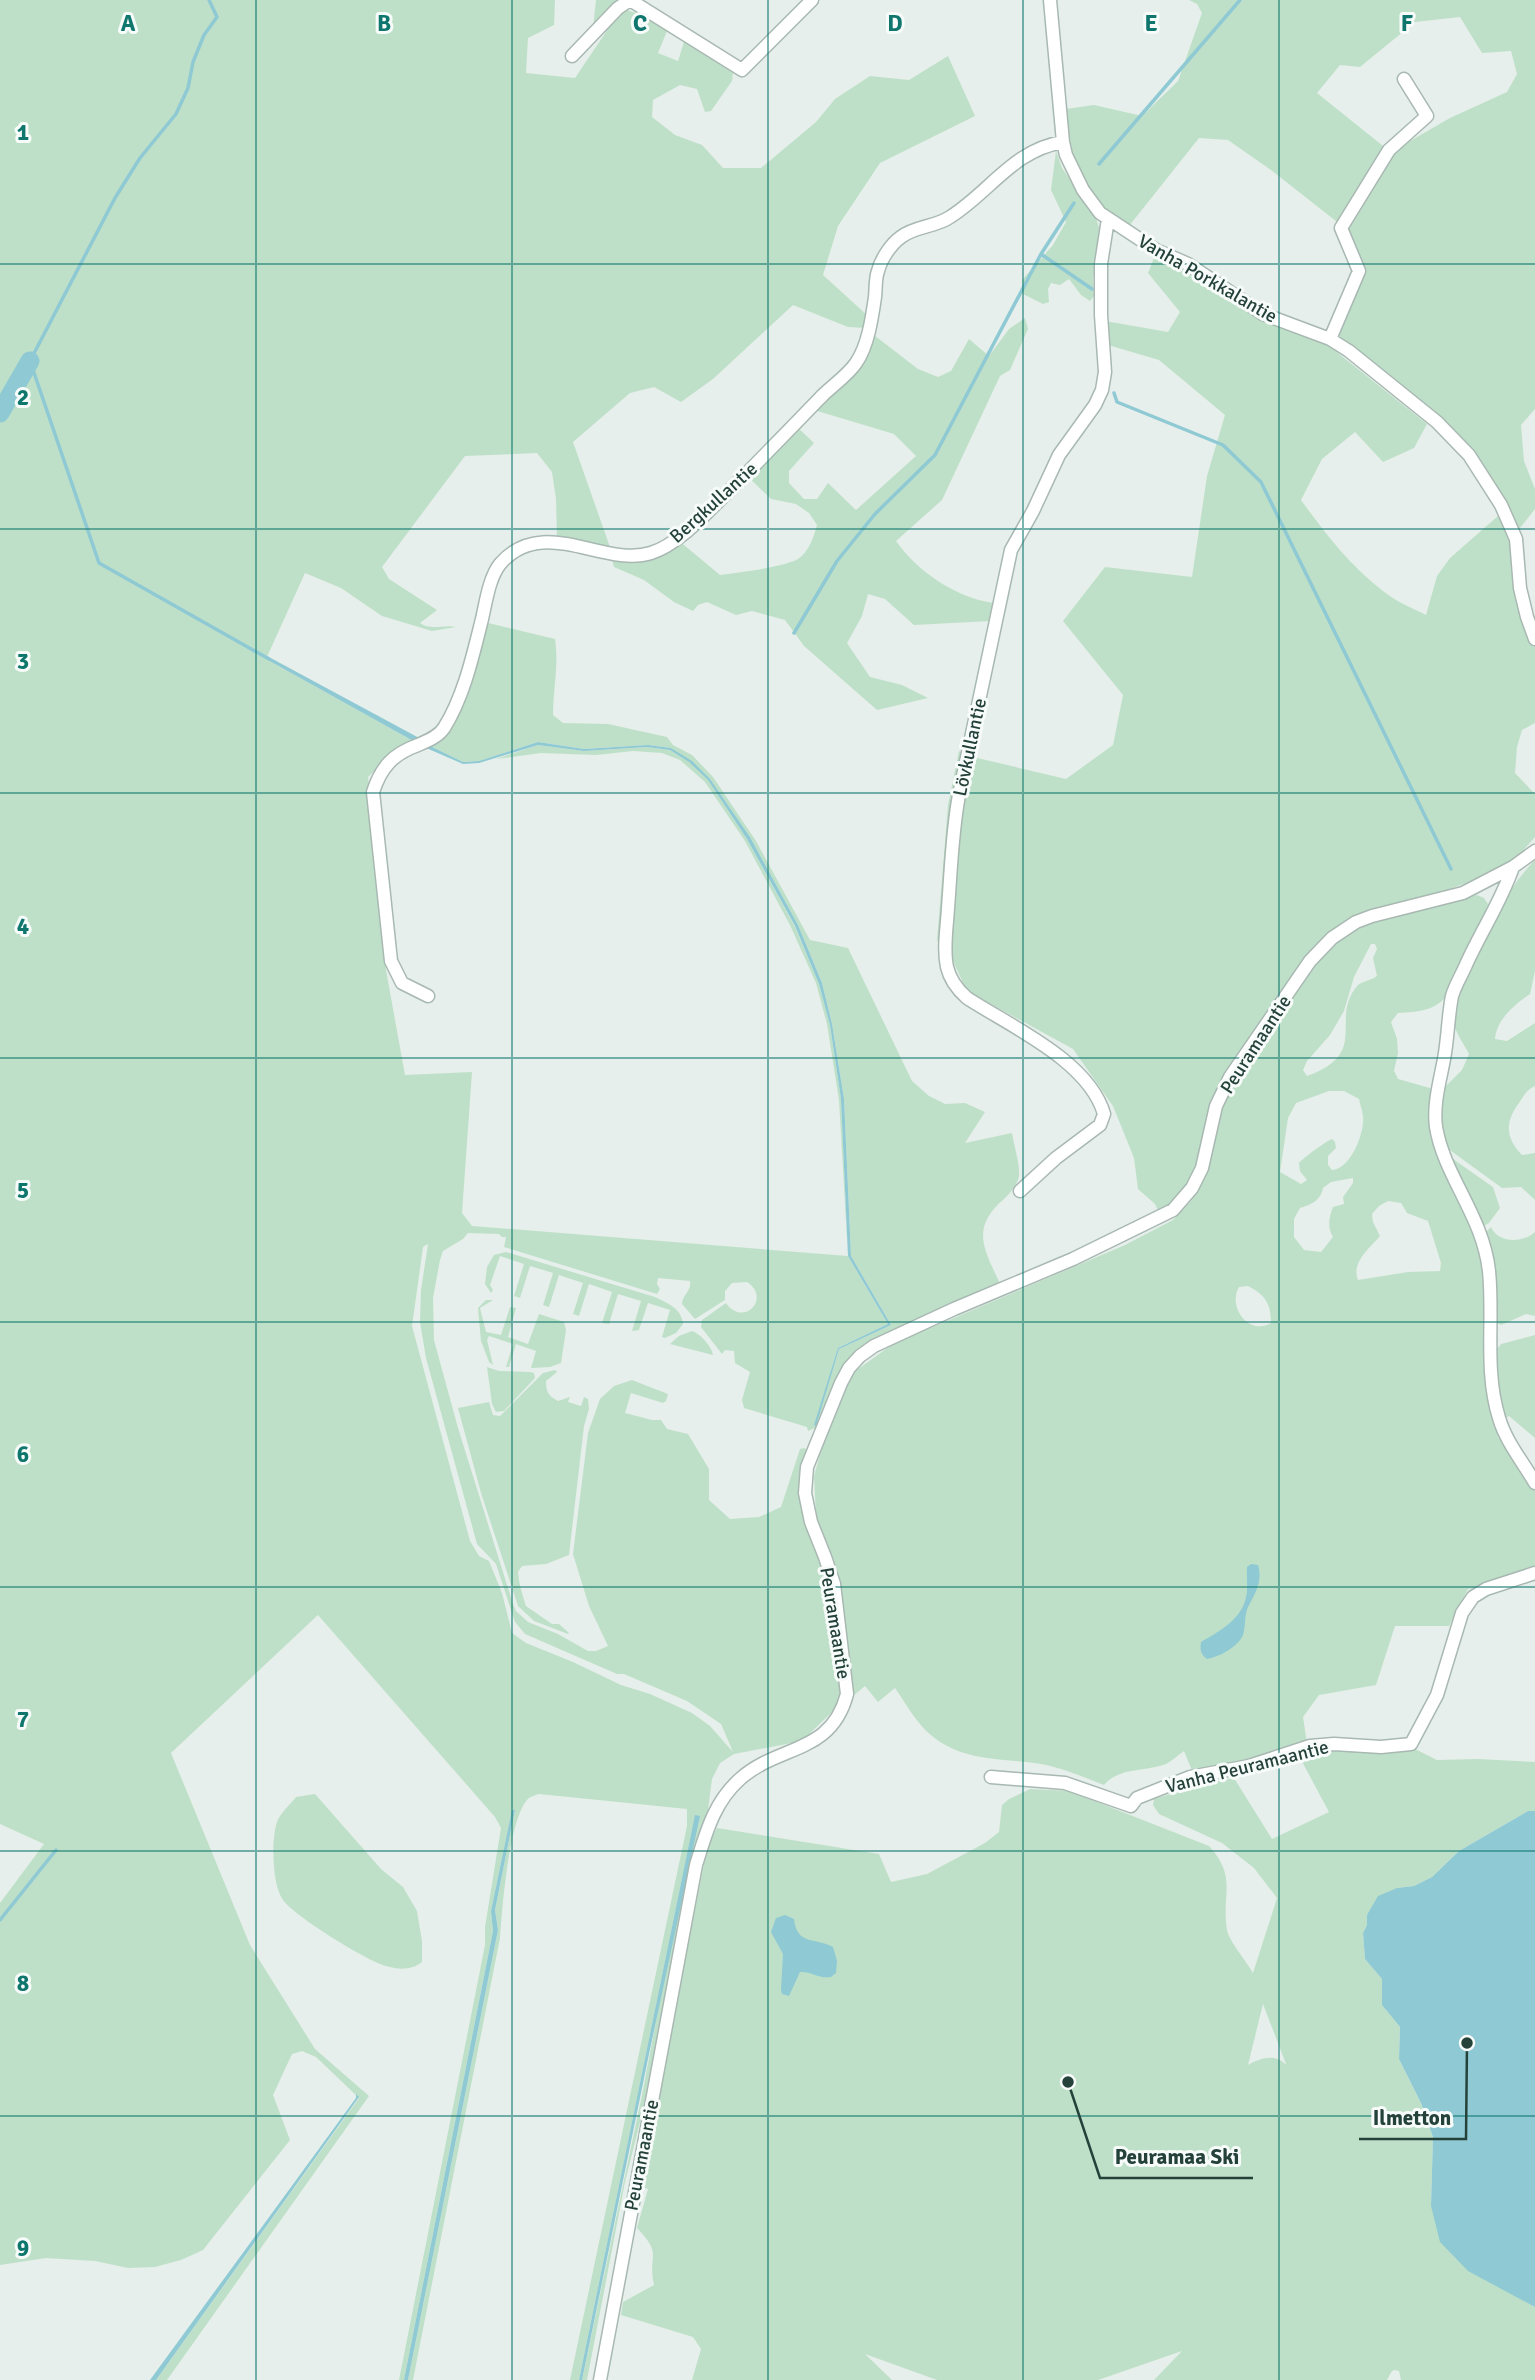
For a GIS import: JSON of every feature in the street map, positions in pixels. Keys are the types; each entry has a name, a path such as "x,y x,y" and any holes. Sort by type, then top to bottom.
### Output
{"street":[{"path":"572,56 618,8 630,0 742,71 812,0"},
{"name":"Vanha Porkkalantie","path":"1050,0 1063,142 1070,167 1100,213 1156,250 1188,264 1263,314 1330,339 1349,351 1437,422 1469,454 1485,477 1516,539 1520,588 1535,639"},
{"path":"1330,339 1359,271 1341,228 1389,150 1427,116 1405,79"},
{"name":"Bergkullantie","path":"428,996 402,983 391,961 373,792 379,774 386,764 405,749 426,742 443,730 466,676 498,566 513,552 532,545 573,544 611,554 639,555 653,553 670,543 711,508 856,363 872,315 878,271 895,242 905,234 948,219 1009,166 1051,144 1063,142"},
{"name":"Lövkullantie","path":"1020,1191 1056,1158 1100,1125 1104,1114 1095,1094 1073,1069 1047,1047 967,998 958,990 952,979 946,963 945,944 953,830 958,794 1011,550 1032,514 1059,455 1094,405 1103,384 1105,372 1101,264 1108,219"},
{"name":"Peuramaantie","path":"600,2380 695,1865 712,1816 726,1794 745,1775 806,1745 829,1730 843,1708 847,1694 834,1584 811,1522 805,1493 807,1467 849,1368 874,1346 1073,1259 1173,1210 1192,1188 1202,1168 1216,1106 1230,1077 1310,961 1332,938 1356,922 1446,898 1482,884 1535,852"},
{"path":"1513,867 1452,994 1436,1101 1436,1126 1444,1154 1472,1210 1483,1242 1489,1270 1490,1368 1499,1418 1506,1436 1535,1483"},
{"path":"1482,884 1498,902"},
{"name":"Vanha Peuramaantie","path":"991,1777 1065,1783 1131,1806 1137,1798 1190,1777 1249,1766 1310,1746 1334,1744 1381,1747 1411,1744 1437,1695 1462,1613 1473,1597 1486,1589 1535,1573"}],"green space":[{"path":"0,0 555,0 554,25 528,38 526,73 575,78 618,14 626,10 643,15 667,31 658,53 678,61 684,42 733,73 732,81 711,111 705,112 697,89 680,85 653,100 652,117 675,135 702,145 723,168 761,168 816,122 835,99 870,76 909,80 948,56 975,116 880,163 838,226 823,275 868,316 865,328 848,327 793,305 713,379 681,402 654,387 630,393 573,442 611,550 557,539 552,472 537,453 465,456 382,567 389,579 437,610 420,623 429,627 456,627 432,631 382,616 341,588 305,573 266,659 415,742 402,745 368,777 386,970 405,1075 472,1072 462,1213 472,1226 848,1256 839,1100 827,1024 816,983 790,925 745,841 705,782 680,760 662,753 541,753 496,759 538,745 584,751 647,747 670,750 687,761 671,748 648,745 584,749 538,742 479,761 463,762 428,745 445,731 484,622 555,639 553,715 563,723 608,724 667,737 673,745 692,755 713,777 756,841 810,940 848,948 912,1081 929,1096 945,1104 965,1103 985,1112 965,1143 1012,1133 1018,1161 1017,1182 993,1210 983,1230 986,1251 1001,1286 893,1332 839,1375 832,1386 817,1427 808,1431 807,1427 744,1408 742,1400 750,1372 735,1363 734,1351 725,1350 722,1354 701,1327 702,1320 726,1303 740,1313 752,1308 757,1296 747,1282 732,1283 725,1291 725,1300 695,1319 682,1304 690,1288 690,1281 658,1278 660,1289 657,1294 504,1247 506,1237 499,1234 468,1233 443,1251 433,1298 434,1340 458,1428 516,1611 528,1622 558,1634 588,1651 608,1646 589,1606 573,1554 588,1433 600,1399 614,1386 632,1380 668,1394 663,1403 631,1393 625,1413 661,1420 667,1429 688,1434 709,1469 709,1500 730,1519 759,1517 781,1507 800,1449 808,1450 805,1468 834,1625 828,1626 829,1636 835,1636 840,1694 834,1710 802,1741 734,1754 720,1763 712,1779 707,1818 625,2182 587,2380 582,2380 642,2095 695,1816 579,2380 570,2380 687,1826 687,1809 539,1794 529,1798 522,1808 512,1842 500,1938 413,2380 408,2380 498,1930 495,1910 515,1810 512,1811 491,1911 493,1931 404,2380 399,2380 485,1945 485,1927 501,1828 495,1817 318,1615 171,1753 250,1945 315,2049 369,2096 167,2380 156,2380 359,2098 316,2057 302,2051 292,2054 273,2095 290,2140 203,2250 155,2267 128,2268 95,2261 46,2258 0,2265 0,1903 44,1844 0,1824","holes":["691,764 710,779 750,837 798,925 822,983 832,1024 844,1099 851,1256 891,1325 839,1349 815,1426 838,1348 888,1324 848,1256 841,1099 830,1025 819,984 795,927 747,839 708,780","428,1244 421,1290 420,1322 426,1358 477,1544 496,1564 515,1622 525,1634 687,1701 721,1724 733,1752 710,1726 692,1713 526,1643 512,1633 502,1593 489,1561 479,1556 470,1541 412,1326 423,1247"]},
{"path":"596,0 623,0 593,28"},
{"path":"1189,0 1535,0 1535,409 1521,425 1524,461 1535,489 1535,509 1516,533 1483,468 1334,337 1363,271 1344,228 1391,152 1450,118 1507,92 1517,74 1511,51 1482,53 1460,17 1415,22 1360,67 1340,65 1317,93 1388,150 1341,225 1228,140 1199,138 1129,226 1104,210 1085,185 1075,161 1066,109 1094,105 1142,116 1178,81 1202,13 1197,4"},
{"path":"1056,151 1062,168 1096,218 1100,231 1093,279 1094,296 1090,301 1081,295 1069,279 1060,285 1051,283 1048,289 1049,302 1043,304 1023,294 1022,280 1053,245 1066,222 1051,190"},
{"path":"1156,253 1324,342 1427,424 1414,448 1383,462 1355,432 1322,459 1301,500 1329,537 1360,571 1388,595 1426,615 1437,576 1450,558 1498,516 1510,541 1521,608 1535,645 1535,723 1522,730 1517,747 1515,773 1535,794 1535,837 1519,855 1494,873 1338,929 1222,1082 1209,1110 1187,1187 1160,1215 1155,1204 1138,1189 1134,1158 1113,1106 1073,1049 967,991 950,955 958,814 969,756 1066,779 1113,745 1123,695 1063,621 1105,567 1192,577 1207,476 1225,415 1159,360 1108,345 1105,321 1168,332 1180,312 1148,273"},
{"path":"1025,318 1028,329 1010,370 1000,376 942,500 896,541 915,563 939,581 966,595 994,603 990,621 914,625 885,599 868,594 862,616 847,643 870,677 902,685 928,698 877,710 804,646 785,620 752,611 736,615 707,602 698,605 693,611 674,602 644,580 614,567 612,559 678,540 720,575 772,567 798,559 808,548 817,525 809,513 796,504 771,499 746,475 796,426 814,443 789,471 789,483 804,499 817,499 828,483 856,510 916,456 894,434 814,410 865,349 872,345 870,332 918,369 938,377 951,371 969,339 989,356 1009,329"},
{"path":"959,751 963,753 943,940 937,941 948,805"},
{"path":"1535,860 1535,971 1530,994 1503,1019 1495,1039 1507,1041 1535,1023 1535,1086 1526,1093 1514,1110 1509,1129 1512,1142 1522,1155 1535,1153 1535,1200 1521,1187 1502,1188 1447,1148 1440,1125 1441,1091 1462,1070 1469,1054 1454,1024 1453,1015 1457,1001 1494,918 1513,887"},
{"path":"1477,895 1484,898 1488,904 1448,994 1432,1007 1398,1013 1391,1022 1397,1039 1398,1053 1394,1071 1398,1079 1430,1088 1433,1095 1430,1131 1476,1235 1484,1269 1483,1343 1486,1381 1498,1437 1535,1491 1535,1570 1490,1586 1468,1589 1449,1626 1395,1626 1376,1685 1319,1695 1303,1717 1307,1744 1193,1773 1184,1751 1166,1764 1117,1775 1104,1785 1049,1766 960,1752 930,1734 895,1688 878,1702 865,1686 853,1696 837,1577 816,1515 814,1476 831,1416 854,1372 893,1344 1125,1245 1173,1220 1192,1200 1205,1169 1222,1103 1230,1087 1311,968 1335,941 1358,927","holes":["1371,944 1375,944 1377,949 1373,958 1377,976 1359,984 1349,999 1344,1046 1338,1057 1326,1067 1307,1076 1303,1070 1307,1061 1330,1035 1344,1011 1354,977","1329,1091 1344,1091 1359,1099 1363,1116 1362,1131 1351,1157 1339,1168 1332,1170 1328,1165 1328,1156 1336,1148 1332,1139 1299,1163 1300,1171 1307,1180 1301,1184 1280,1172 1288,1118 1296,1103","1353,1178 1353,1183 1343,1197 1344,1204 1333,1207 1329,1226 1333,1237 1321,1252 1304,1250 1294,1237 1294,1219 1300,1208 1315,1201 1323,1188 1331,1182","1388,1201 1401,1203 1407,1213 1428,1221 1441,1263 1440,1271 1408,1272 1358,1280 1359,1261 1380,1236 1372,1214","1248,1286 1259,1293 1266,1300 1271,1323 1263,1326 1248,1323 1238,1311 1236,1295 1239,1287"]},
{"path":"1453,1159 1493,1187 1500,1208 1489,1223 1482,1227"},
{"path":"1491,1227 1495,1233 1512,1240 1530,1236 1535,1232 1535,1316 1526,1314 1501,1325 1496,1322 1483,1235"},
{"path":"506,1252 655,1297 677,1310 683,1324 676,1333 662,1337 670,1310 648,1303 639,1330 632,1331 641,1301 618,1294 609,1324 602,1323 612,1292 589,1284 579,1316 573,1314 583,1283 559,1275 549,1307 543,1305 553,1273 530,1266 520,1298 514,1296 524,1264 500,1256 490,1285 493,1290 491,1293 485,1284 487,1267 494,1255"},
{"path":"486,1300 493,1300 480,1308 486,1332 501,1335 510,1307 516,1308 508,1337 528,1344 539,1314 564,1322 566,1330 561,1363 550,1367 531,1368 536,1351 516,1344 509,1367 506,1367 513,1344 489,1336 487,1340 493,1365 489,1362 481,1341 478,1308"},
{"path":"692,1331 706,1341 713,1355 670,1344 679,1336"},
{"path":"1535,1335 1535,1438 1509,1416 1501,1420 1492,1356 1501,1344"},
{"path":"487,1367 499,1371 530,1372 534,1373 535,1378 504,1411 496,1412 492,1404"},
{"path":"555,1370 557,1372 546,1381 550,1395 558,1401 570,1397 568,1402 581,1406 584,1397 588,1399 589,1409 584,1426 569,1555 546,1564 522,1566 518,1572 526,1606 552,1624 559,1624 568,1634 534,1621 518,1606 481,1493 458,1408 489,1402 493,1415 500,1416 543,1373"},
{"path":"1415,1749 1437,1760 1535,1762 1535,1811 1528,1811 1459,1851 1432,1877 1414,1886 1397,1888 1367,1915 1367,1925 1363,1933 1365,1959 1382,1979 1382,2005 1400,2027 1399,2059 1421,2103 1433,2137 1431,2206 1519,2297 1535,2307 1535,2380 1401,2380 1399,2371 1395,2370 1387,2380 1154,2380 1182,2351 1098,2380 937,2380 865,2354 892,2380 692,2380 701,2349 693,2337 621,2315 623,2302 654,2285 652,2250 637,2228 648,2189 640,2186 708,1844 717,1828 879,1854 891,1882 927,1874 985,1843 999,1832 1002,1805 1009,1799 1030,1789 1069,1791 1209,1846 1218,1857 1226,1877 1228,1935 1253,1973 1277,1898 1254,1868 1222,1843 1159,1814 1153,1805 1154,1799 1234,1778 1272,1839 1329,1812 1299,1756 1316,1750","holes":["1263,2004 1286,2064 1271,2058 1248,2065"]},
{"path":"315,1794 381,1869 403,1887 417,1911 422,1941 422,1962 418,1965 400,1969 377,1962 315,1927 283,1900 279,1893 274,1862 277,1822 296,1797"}],"water":[{"path":"267,656 421,739 415,742 266,659"},
{"path":"538,742 584,749 648,745 671,748 692,761 710,779 750,837 798,925 822,983 832,1024 844,1099 851,1256 891,1325 839,1349 816,1426 814,1425 838,1348 888,1324 848,1256 841,1099 830,1025 819,984 795,926 747,839 708,780 689,762 670,750 647,747 584,751 538,745 479,763 463,764 424,747 428,745 463,762 479,761"},
{"path":"1251,1564 1258,1565 1260,1576 1247,1610 1243,1635 1228,1651 1207,1659 1201,1651 1201,1642 1227,1625 1242,1608 1247,1593 1247,1567"},
{"path":"512,1810 515,1810 495,1910 498,1930 408,2380 404,2380 493,1931 491,1911"},
{"path":"1528,1811 1535,1811 1535,2307 1468,2271 1440,2242 1431,2206 1433,2137 1421,2103 1399,2059 1400,2027 1382,2005 1382,1979 1365,1959 1363,1933 1367,1925 1367,1915 1378,1896 1397,1888 1414,1886 1432,1877 1459,1851"},
{"path":"695,1815 700,1816 582,2380 579,2380"},
{"path":"785,1915 794,1919 796,1928 803,1937 833,1947 837,1961 836,1973 831,1977 800,1972 789,1996 782,1994 783,1954 771,1932 776,1918"},
{"path":"356,2094 359,2097 156,2380 150,2380 356,2098"}],"waterway":[{"path":"209,0 217,17 204,35 193,62 188,88 176,114 140,158 115,198 30,361 99,563 269,659"},
{"path":"1099,164 1240,0"},
{"path":"1074,203 1041,254 1092,289"},
{"path":"794,633 837,561 875,514 935,455 1041,254"},
{"path":"0,413 30,361"},
{"path":"1114,393 1117,402 1223,445 1261,482 1451,869"},
{"path":"0,1920 56,1850"}],"place":[{"name":"Ilmetton","path":"1467,2043"},
{"name":"Peuramaa Ski","path":"1068,2082"}]}
